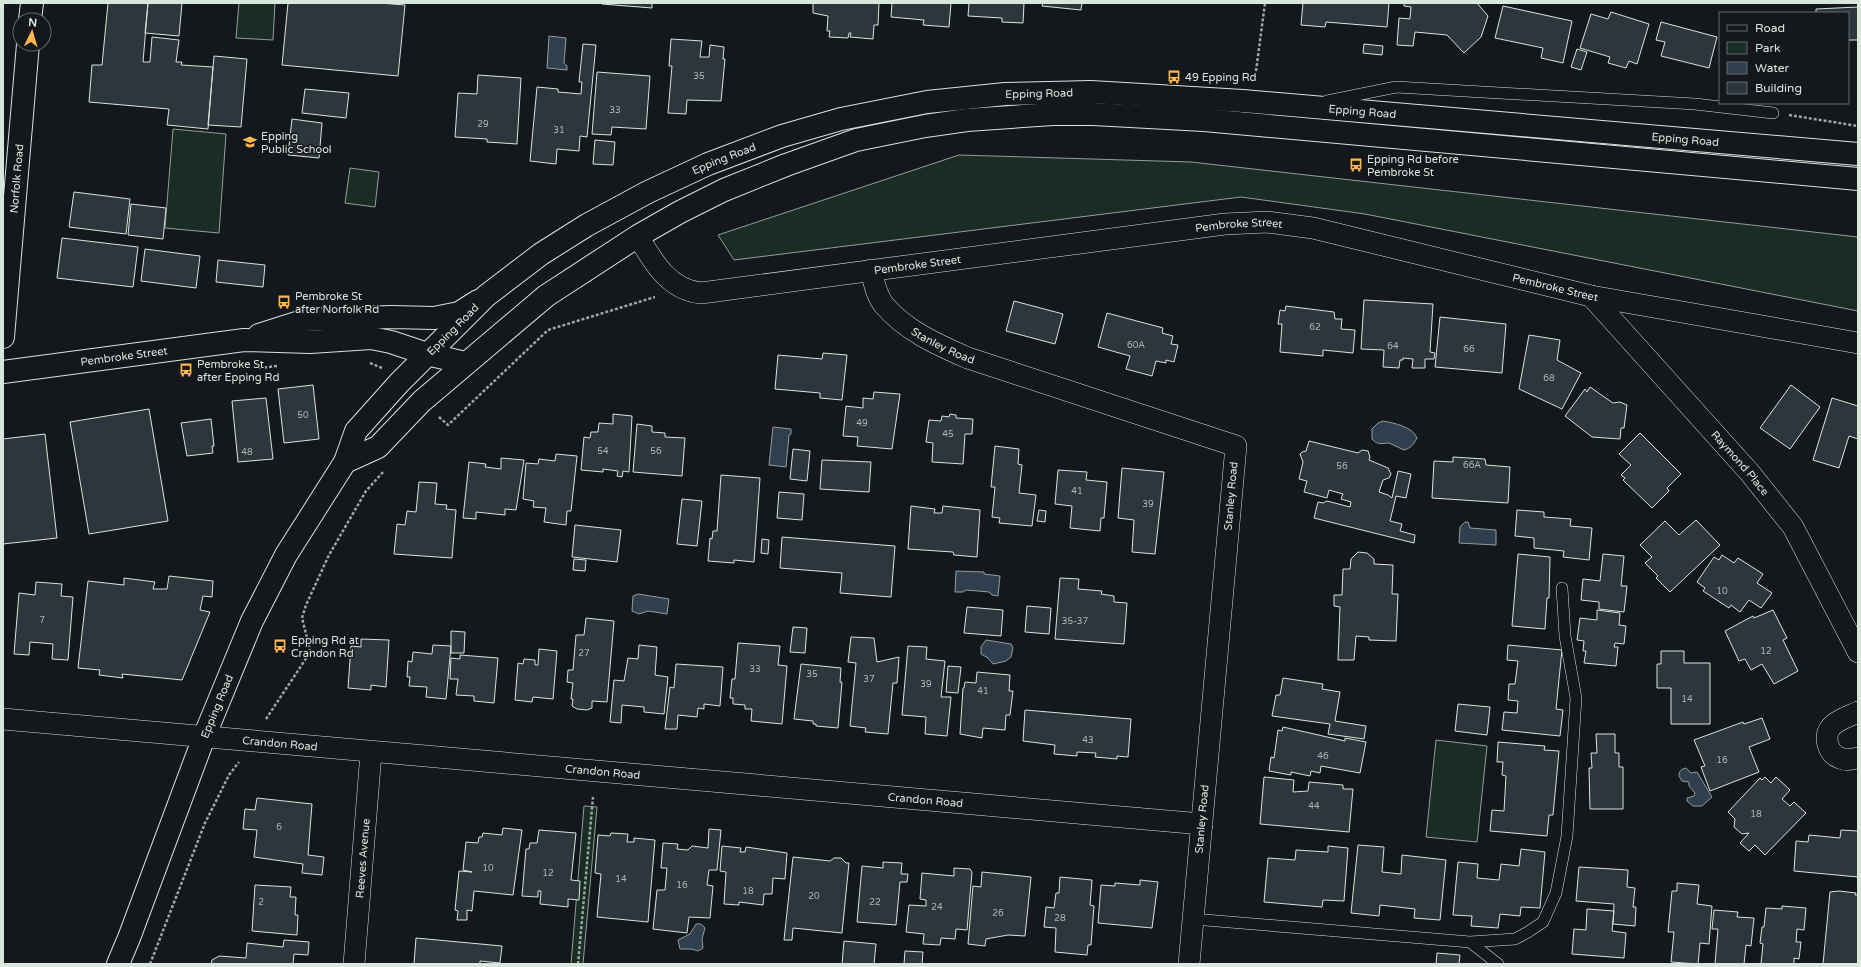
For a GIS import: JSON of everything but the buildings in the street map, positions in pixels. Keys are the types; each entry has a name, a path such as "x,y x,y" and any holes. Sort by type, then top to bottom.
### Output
{"main road":[{"name":"Norfolk Road","path":"3,337 27,52"},
{"name":"Epping Road","path":"118,964 204,737 252,621 286,556 345,462 356,431 399,382 486,296 541,254 587,225 648,192 708,164 782,136 841,119 927,102 1005,94 1091,92 1243,100 1301,107 1858,154"},
{"name":"Epping Road","path":"345,462 378,447 422,401 465,363 546,296 638,236 680,212 724,190 786,165 856,140 967,120 1053,114 1093,114 1204,120 1858,179"},
{"name":"Pembroke Street","path":"244,340 306,320 376,317 434,318 459,313 486,296"},
{"name":"Pembroke Street","path":"3,372 244,340 310,342 371,338 391,342 427,354 465,363"}],"street":[{"name":"Pembroke Street","path":"638,236 652,260 671,282 684,290 701,293 1225,224 1268,222 1313,228 1591,296 1858,343"},
{"name":"Stanley Road","path":"871,270 876,289 884,304 916,333 932,342 968,358 1236,446 1189,964"},
{"name":"Raymond Place","path":"1591,296 1750,474 1793,527 1858,652"},
{"path":"1858,712 1844,718 1831,727 1827,735 1828,748 1833,754 1839,758 1847,760 1858,758"},
{"name":"Crandon Road","path":"3,719 371,753 1202,824"},
{"name":"Reeves Avenue","path":"354,964 371,753"}],"lane":[{"path":"1301,107 1396,87 1695,104 1773,113"},
{"path":"1193,919 1470,942 1515,939 1543,922 1556,893 1567,836 1576,698 1565,636 1562,588"},
{"path":"1470,942 1498,964"}],"path":[{"path":"1256,71 1265,3"},
{"path":"1773,113 1858,126"},
{"path":"437,415 448,425 548,330 659,297"},
{"path":"265,720 307,657 310,650 302,618 306,605 329,555 366,491 387,467"},
{"path":"150,964 205,823 229,775 240,761"},
{"path":"578,964 593,797"}],"green space":[{"path":"239,3 275,3 273,40 236,38"},
{"path":"173,129 226,134 219,233 165,228"},
{"path":"959,155 1191,162 1858,237 1858,311 1365,214 1241,197 734,260 718,235"},
{"path":"350,168 379,172 375,207 345,203"},
{"path":"1436,740 1487,746 1477,842 1426,837"},
{"path":"584,806 597,807 583,964 571,964"}],"water":[{"path":"549,36 566,38 564,63 567,66 567,70 547,68"},
{"path":"1383,421 1398,424 1412,431 1417,438 1412,446 1404,450 1389,443 1376,443 1372,439 1372,429 1378,423"},
{"path":"773,427 791,429 791,434 789,435 786,467 769,465"},
{"path":"1465,522 1468,522 1470,528 1496,530 1496,545 1459,543 1460,527"},
{"path":"956,571 984,572 984,574 1000,576 998,596 992,595 989,592 966,590 963,592 955,592"},
{"path":"638,594 669,599 667,614 648,611 639,614 632,611 633,596"},
{"path":"986,640 1011,644 1013,648 1011,657 1006,661 993,664 988,658 981,654 981,647"},
{"path":"1686,768 1691,773 1697,772 1712,797 1702,806 1693,806 1687,801 1687,798 1694,796 1695,793 1689,786 1689,782 1682,781 1679,776 1681,770"},
{"path":"696,924 701,924 705,928 702,939 703,948 698,951 691,949 680,949 678,940 690,934"}],"place":[{"name":"49 Epping Rd","path":"1174,77"},
{"name":"Epping Public School","path":"250,142"},
{"name":"Epping Rd before Pembroke St","path":"1356,165"},
{"name":"Pembroke St after Norfolk Rd","path":"284,302"},
{"name":"Pembroke St after Epping Rd","path":"186,370"},
{"name":"Epping Rd at Crandon Rd","path":"280,646"}]}
